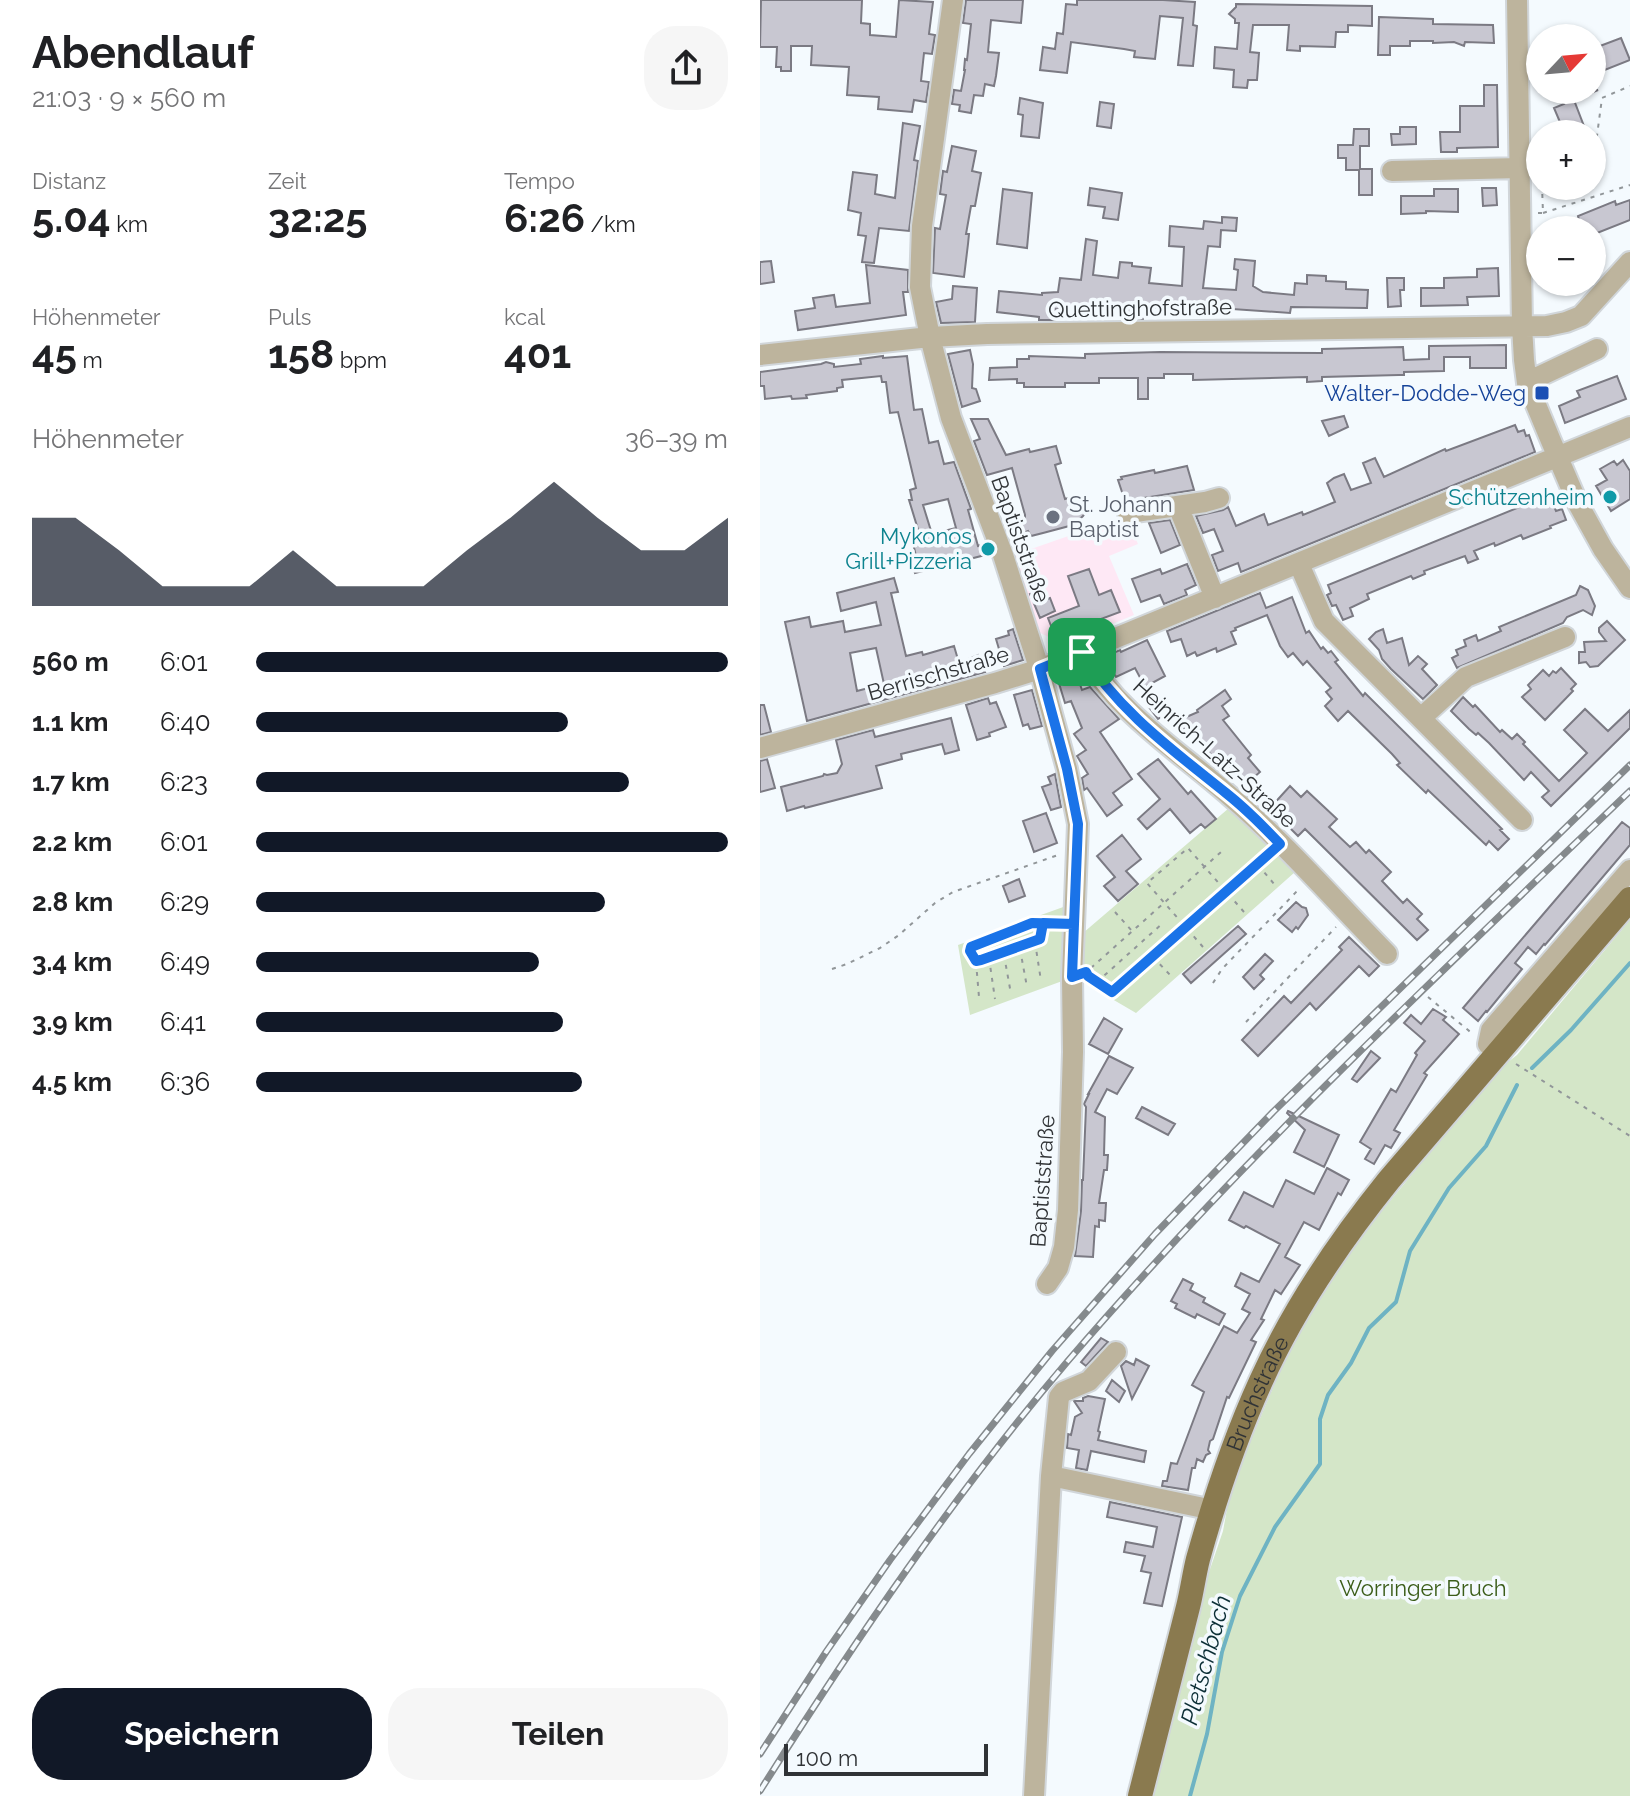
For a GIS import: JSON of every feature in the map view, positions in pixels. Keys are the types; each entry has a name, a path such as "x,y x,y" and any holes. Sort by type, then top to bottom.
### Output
{"main road":[{"name":"Bruchstraße","path":"1140,1796 1198,1559 1213,1510 1233,1449 1261,1380 1281,1341 1323,1269 1380,1191 1493,1049 1630,899"}],"street":[{"name":"Baptiststraße","path":"953,0 921,241 920,287 951,418 1003,555 1040,669 1078,824 1068,1210 1064,1247 1058,1268 1047,1284"},
{"path":"1517,0 1522,326 1527,380 1577,502 1603,549 1630,588"},
{"path":"1392,171 1520,168"},
{"name":"Quettinghofstraße","path":"760,355 930,337 993,334 1547,326 1581,316 1630,262"},
{"path":"1527,380 1597,349"},
{"name":"Berrischstraße","path":"760,748 1040,669 1630,427"},
{"path":"1128,513 1219,498"},
{"path":"1178,506 1215,598"},
{"path":"1299,564 1324,621 1522,820"},
{"path":"1421,718 1466,677 1565,637"},
{"name":"Heinrich-Latz-Straße","path":"1082,652 1091,668 1136,718 1229,795 1313,876 1387,954"},
{"name":"Bruchstraße","path":"1493,1049 1491,1030 1630,870"},
{"path":"1034,1796 1051,1476 1059,1397 1063,1392 1089,1381 1116,1352"},
{"path":"1051,1476 1213,1510"}],"path":[{"path":"1599,120 1602,98 1630,86"},
{"path":"1543,213 1630,185"},
{"path":"1221,852 1086,972 1088,976 1112,992 1280,844"},
{"path":"832,969 880,948 953,892 1078,848"},
{"path":"1203,947 1147,883 1188,848 1244,912"},
{"path":"1257,864 1275,885"},
{"path":"1213,983 1222,969 1313,876"},
{"path":"1115,912 1132,931"},
{"path":"1246,1022 1348,914"},
{"path":"1097,982 1164,922"},
{"path":"979,997 976,961 971,947 1032,923 1074,924"},
{"path":"976,961 1040,939 1043,923"},
{"path":"1035,941 1041,981"},
{"path":"1020,947 1027,987"},
{"path":"1004,953 1011,994"},
{"path":"1153,956 1171,976"},
{"path":"989,958 995,999"},
{"path":"1428,997 1493,1049 1630,1136"}],"shaded area":[{"path":"1126,516 1138,544 1109,556 1134,615 1064,644 1036,631 1014,555"}],"green space":[{"path":"1229,808 1295,872 1136,1013 1083,982 1083,933"},
{"path":"1066,906 1065,980 970,1015 958,945"},
{"name":"Worringer Bruch","path":"1630,920 1630,1796 1145,1796 1205,1576 1208,1575 1223,1531 1231,1487 1286,1357 1340,1265 1371,1224 1499,1069 1517,1055"}],"building":[{"path":"761,0 862,0 861,23 870,24 870,35 896,37 899,0 933,2 929,34 935,35 932,54 924,53 921,81 929,82 926,102 914,100 912,112 878,109 879,97 847,95 849,67 811,65 812,46 791,46 791,71 781,71 781,67 776,67 777,47 760,47"},
{"path":"966,0 1023,0 1021,23 991,20 988,52 999,53 994,86 985,84 983,96 974,95 971,113 959,111 960,105 952,104 954,90 961,91 967,60 971,24 963,23"},
{"path":"1077,0 1195,2 1193,25 1197,26 1193,66 1178,65 1183,18 1160,16 1155,59 1134,57 1135,51 1071,42 1067,73 1040,70 1043,47 1055,49 1057,33 1063,34 1066,4 1077,5"},
{"path":"1236,4 1372,6 1372,26 1348,25 1348,32 1336,32 1335,47 1300,46 1300,51 1287,50 1289,25 1253,25 1250,52 1259,53 1257,80 1248,80 1247,88 1233,87 1234,70 1214,68 1215,47 1237,49 1239,23 1235,23 1229,14"},
{"path":"1379,17 1433,19 1433,24 1493,25 1494,43 1465,42 1464,46 1454,42 1410,41 1410,46 1390,46 1390,55 1378,55"},
{"path":"1621,38 1630,60 1606,69 1606,44"},
{"path":"1484,85 1497,85 1498,147 1457,148 1457,152 1441,152 1440,132 1460,132 1460,106 1484,106"},
{"path":"1020,98 1043,103 1039,138 1021,136 1023,115 1018,114"},
{"path":"1100,102 1114,104 1111,128 1097,126"},
{"path":"1576,104 1582,120 1559,120 1554,108"},
{"path":"903,123 920,126 914,160 918,161 909,231 879,228 874,263 862,262 866,236 858,235 861,213 848,210 853,172 877,175 875,194 895,198"},
{"path":"1400,127 1416,127 1416,144 1392,145 1391,134 1400,134"},
{"path":"1354,129 1369,129 1369,146 1360,146 1360,169 1372,169 1372,195 1359,195 1359,170 1346,170 1346,158 1338,158 1338,145 1353,145"},
{"path":"952,146 976,151 972,171 981,173 966,234 969,234 964,277 933,273 935,228 940,229 946,195 940,194 943,171 947,172"},
{"path":"1090,188 1122,193 1118,220 1103,218 1105,207 1088,205"},
{"path":"1482,188 1496,188 1497,205 1483,206"},
{"path":"1003,189 1032,193 1027,248 997,244"},
{"path":"1434,189 1458,189 1458,212 1401,214 1401,196 1434,196"},
{"path":"1630,200 1630,220 1606,229 1606,216 1578,216 1615,201 1616,205"},
{"path":"1222,217 1237,218 1236,231 1221,230 1220,247 1208,246 1203,288 1236,290 1238,270 1234,269 1235,259 1255,261 1253,286 1263,292 1294,295 1295,283 1307,284 1307,275 1326,276 1326,281 1346,282 1346,289 1368,290 1367,308 1291,307 1290,313 1218,308 1217,313 1144,307 1143,319 1056,309 1056,320 997,312 999,291 1042,295 1058,292 1060,278 1081,280 1086,239 1097,241 1093,275 1118,278 1120,262 1132,263 1132,266 1151,268 1149,283 1182,286 1184,247 1169,246 1170,226 1203,229 1204,221 1222,223"},
{"path":"771,261 774,282 760,284 760,262"},
{"path":"866,265 908,270 908,292 903,292 906,315 798,330 795,311 815,308 813,298 834,295 836,307 870,303"},
{"path":"1498,268 1499,296 1467,297 1468,305 1421,306 1421,288 1444,288 1444,278 1477,277 1477,269"},
{"path":"1387,278 1404,278 1404,290 1400,290 1401,306 1388,307"},
{"path":"953,286 977,288 975,322 941,323 936,302 952,299"},
{"path":"1506,345 1506,368 1470,368 1470,357 1444,357 1444,371 1322,377 1322,381 1307,382 1307,377 1193,380 1193,374 1164,374 1164,378 1148,378 1148,399 1138,399 1138,378 1099,378 1099,383 1065,383 1065,387 1024,387 1024,383 1017,383 1017,379 989,380 990,368 1017,367 1017,359 1029,359 1029,356 1085,358 1085,354 1160,352 1322,353 1322,349 1403,347 1404,360 1429,359 1429,346"},
{"path":"970,350 972,388 976,389 980,401 962,407 948,354"},
{"path":"907,356 914,410 922,409 929,443 938,441 944,464 954,462 971,509 968,510 978,546 985,544 989,554 915,573 910,558 916,556 912,539 920,536 909,500 912,500 910,490 916,488 898,412 890,413 886,382 882,382 881,376 842,380 843,387 837,388 837,391 806,395 807,398 765,399 764,386 760,386 760,372 826,362 834,364 834,367 861,364 860,359","holes":["948,499 956,528 932,534 923,505"]},
{"path":"1617,376 1626,399 1565,423 1559,406 1580,397 1577,391"},
{"path":"1344,416 1348,427 1329,436 1322,421"},
{"path":"971,419 988,419 1006,455 1056,446 1061,463 1055,465 1065,499 1072,497 1074,503 1083,507 1083,516 1073,525 1031,536 1028,531 1018,535 1015,522 1025,519 1025,515 1012,468 987,475 974,441 980,439"},
{"path":"1515,425 1518,432 1524,430 1526,436 1529,435 1535,452 1241,572 1238,563 1218,571 1212,555 1223,551 1214,529 1203,533 1196,516 1228,507 1236,526 1264,514 1268,525 1335,502 1327,483 1334,478 1344,474 1351,490 1371,483 1363,463 1375,458 1384,477 1445,449"},
{"path":"1623,460 1630,471 1630,499 1611,511 1596,486 1607,480 1600,469 1614,461 1617,465"},
{"path":"1187,466 1194,490 1125,501 1118,480 1121,477"},
{"path":"1549,495 1556,511 1562,509 1566,520 1551,528 1523,539 1521,535 1495,546 1494,543 1474,551 1478,559 1468,563 1465,556 1424,571 1425,574 1413,579 1411,576 1367,594 1369,599 1350,608 1353,616 1343,620 1336,605 1332,606 1327,595 1331,593 1328,585"},
{"path":"1170,520 1180,545 1161,553 1149,523"},
{"path":"1187,564 1196,585 1185,590 1187,595 1164,604 1160,595 1141,602 1132,579 1160,569 1162,574"},
{"path":"1089,569 1099,595 1111,590 1120,612 1055,636 1048,618 1079,606 1068,576"},
{"path":"894,578 898,592 891,593 906,656 922,652 923,655 954,646 959,663 978,655 985,672 807,721 785,622 809,617 811,627 843,621 845,632 881,625 876,602 841,611 837,593","holes":["876,648 884,684 857,691 850,653"]},
{"path":"1580,586 1588,590 1595,606 1592,615 1583,610 1567,617 1563,623 1457,668 1452,658 1458,655 1456,650 1466,646 1464,640 1476,635 1478,641 1501,631 1499,627 1576,595"},
{"path":"1043,589 1055,611 1040,618 1030,594"},
{"path":"1260,593 1266,608 1292,597 1306,633 1309,631 1321,649 1323,647 1328,653 1331,651 1338,660 1335,662 1363,696 1365,693 1502,829 1509,839 1498,850 1489,841 1486,845 1428,790 1426,793 1348,711 1338,721 1325,706 1332,699 1326,692 1331,688 1307,661 1303,665 1293,653 1288,657 1267,615 1235,628 1231,632 1236,644 1217,652 1216,648 1197,656 1195,652 1187,656 1181,639 1171,642 1167,631"},
{"path":"1607,621 1625,640 1598,666 1579,663 1579,652 1585,652 1584,642 1606,641 1599,628"},
{"path":"1013,629 1023,660 1004,666 996,639 1009,635 1008,631"},
{"path":"1383,629 1387,643 1402,638 1409,665 1418,656 1427,664 1422,669 1437,685 1423,699 1382,659 1369,639"},
{"path":"1147,640 1165,676 1145,687 1135,668 1116,677 1104,657"},
{"path":"1561,668 1576,684 1545,720 1522,697 1531,689 1528,685 1543,670 1549,676"},
{"path":"1076,673 1082,690 1090,687 1119,719 1100,732 1132,779 1113,793 1122,805 1107,816 1087,788 1084,790 1082,778 1088,774 1077,756 1086,750 1074,734 1082,728 1071,701 1065,703 1058,680"},
{"path":"1032,690 1042,726 1030,729 1028,724 1023,726 1014,695"},
{"path":"1225,690 1231,699 1222,706 1229,716 1223,720 1251,755 1248,758 1260,772 1245,785 1224,759 1219,764 1177,721 1198,712"},
{"path":"1157,694 1169,712 1158,719 1145,702"},
{"path":"1463,697 1473,707 1475,705 1500,732 1502,730 1512,739 1517,734 1559,781 1587,753 1564,730 1585,709 1608,731 1630,710 1630,728 1551,806 1542,797 1549,791 1531,772 1524,780 1489,743 1451,711"},
{"path":"988,698 990,704 996,702 1006,727 977,740 966,705"},
{"path":"760,705 764,705 771,732 760,735"},
{"path":"951,718 959,750 945,754 942,744 901,754 902,759 876,766 882,788 787,811 781,787 837,773 842,764 836,740 873,730 875,737"},
{"path":"767,759 775,788 760,792 760,761"},
{"path":"1158,759 1188,794 1191,791 1216,819 1205,828 1201,824 1190,833 1170,809 1147,829 1138,819 1160,799 1138,774"},
{"path":"1055,774 1061,807 1051,810 1042,787 1051,784 1048,777"},
{"path":"1290,786 1301,797 1307,791 1337,819 1329,827 1350,847 1356,842 1391,872 1382,881 1403,903 1407,899 1422,914 1417,919 1428,930 1417,940 1305,829 1298,836 1270,808"},
{"path":"1046,813 1057,843 1034,852 1023,821"},
{"path":"1622,822 1630,828 1630,845 1536,954 1528,947 1515,963 1522,969 1478,1021 1463,1008"},
{"path":"1122,835 1141,859 1126,871 1138,884 1118,901 1104,886 1115,877 1097,856"},
{"path":"1019,879 1025,896 1009,902 1003,886"},
{"path":"1296,902 1306,908 1308,915 1292,932 1278,920"},
{"path":"1238,926 1246,934 1191,983 1183,974"},
{"path":"1349,937 1379,966 1369,976 1359,966 1316,1010 1310,1003 1258,1056 1242,1040 1284,996 1291,1003 1342,950 1339,947"},
{"path":"1265,954 1273,961 1260,975 1264,979 1254,989 1243,977"},
{"path":"1433,1009 1446,1017 1443,1020 1459,1034 1424,1073 1427,1075 1394,1130 1400,1133 1391,1148 1385,1145 1374,1164 1365,1159 1371,1149 1360,1142 1391,1089 1396,1092 1417,1055 1415,1053 1425,1041 1404,1023 1411,1015 1421,1024"},
{"path":"1104,1018 1122,1029 1108,1054 1089,1044"},
{"path":"1371,1051 1380,1058 1357,1082 1352,1079"},
{"path":"1109,1056 1133,1068 1117,1094 1107,1089 1095,1112 1105,1117 1104,1155 1108,1155 1107,1170 1104,1170 1099,1203 1106,1203 1105,1221 1099,1220 1099,1227 1095,1226 1093,1257 1075,1256 1083,1180 1084,1104"},
{"path":"1142,1107 1175,1124 1168,1135 1136,1118"},
{"path":"1288,1111 1339,1135 1324,1167 1294,1152 1305,1130"},
{"path":"1327,1168 1349,1180 1341,1195 1338,1193 1319,1230 1304,1222 1285,1257 1300,1265 1281,1294 1275,1290 1261,1319 1264,1320 1251,1340 1256,1342 1227,1397 1210,1441 1210,1453 1203,1462 1197,1459 1188,1490 1162,1486 1163,1481 1167,1481 1171,1463 1177,1464 1204,1392 1192,1385 1224,1326 1237,1333 1250,1313 1242,1309 1250,1294 1235,1286 1241,1273 1259,1282 1280,1244 1229,1220 1244,1192 1273,1207 1286,1180 1314,1194"},
{"path":"1183,1279 1193,1284 1190,1290 1205,1298 1203,1302 1225,1314 1219,1325 1175,1308 1177,1304 1171,1301"},
{"path":"1101,1338 1108,1342 1086,1366 1081,1362"},
{"path":"1136,1359 1149,1366 1132,1399 1121,1366 1126,1361 1134,1365"},
{"path":"1112,1380 1125,1391 1119,1402 1106,1391"},
{"path":"1088,1396 1105,1399 1098,1440 1146,1451 1144,1462 1091,1451 1087,1470 1076,1468 1079,1450 1067,1448 1068,1434 1071,1435 1075,1417 1082,1413 1074,1401 1083,1401"},
{"path":"1110,1502 1182,1517 1162,1606 1144,1603 1151,1573 1141,1571 1145,1556 1124,1552 1126,1542 1153,1547 1157,1527 1107,1517"}],"waterway":[{"name":"Pletschbach","path":"1532,1068 1571,1030 1630,963"},
{"name":"Pletschbach","path":"1190,1796 1207,1734 1222,1652 1240,1596 1275,1527 1320,1464 1320,1419 1328,1395 1351,1363 1369,1328 1396,1302 1410,1251 1449,1188 1486,1146 1517,1085"}],"railway":[{"path":"760,1754 890,1560 969,1454 1052,1351 1155,1234 1273,1112 1630,765"},
{"path":"760,1791 906,1571 984,1465 1067,1362 1201,1213 1341,1070 1630,791"}],"place":[{"name":"Walter-Dodde-Weg","path":"1542,393"},
{"name":"Schützenheim","path":"1610,497"},
{"name":"St. Johann Baptist","path":"1053,517"},
{"name":"Mykonos Grill+Pizzeria","path":"988,549"}],"route":[{"path":"1082,652 1040,669 1067,769 1078,824 1074,924 1043,923 1040,939 981,960 976,961 970,951 971,947 1032,923 1048,922 1074,924 1072,977 1086,972 1112,992 1280,844 1229,795 1136,718 1091,668 1082,652"}]}
